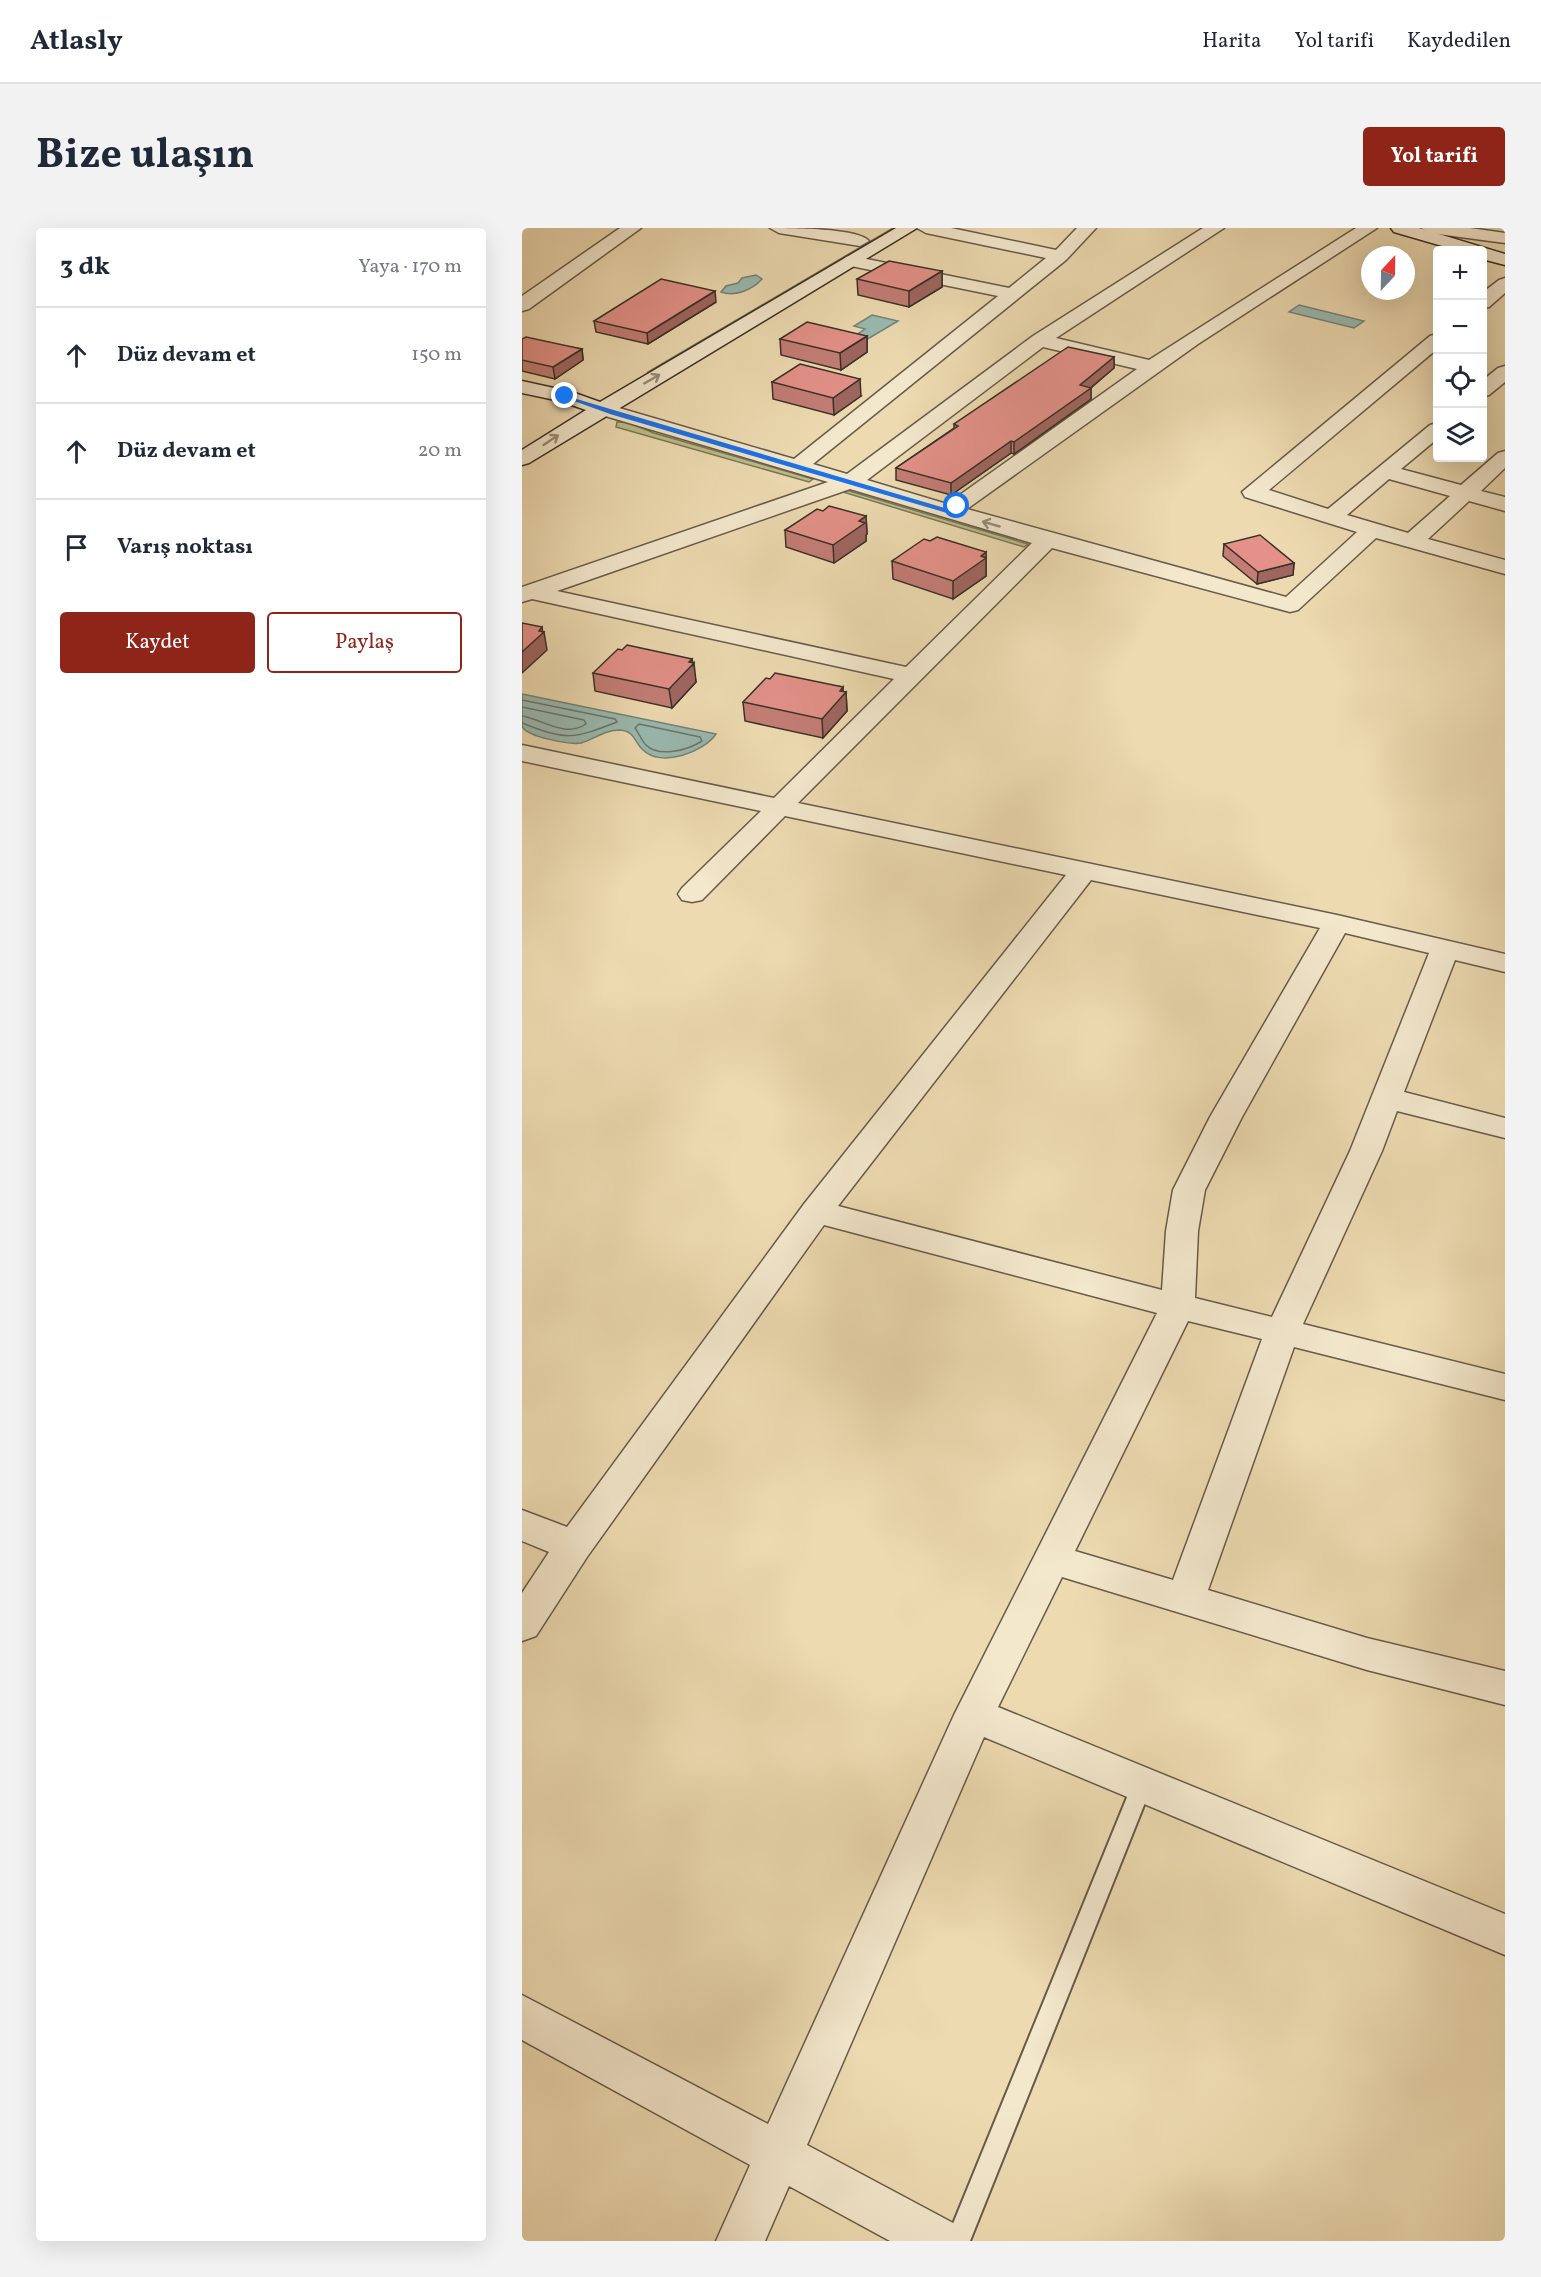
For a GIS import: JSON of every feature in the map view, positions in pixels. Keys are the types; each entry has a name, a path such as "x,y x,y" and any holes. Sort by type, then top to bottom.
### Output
{"street":[{"path":"522,305 632,228"},
{"path":"779,228 860,241"},
{"path":"522,437 575,412 882,228"},
{"path":"602,409 908,228"},
{"path":"926,228 1060,256"},
{"path":"797,467 1014,294 1060,256 1087,228"},
{"path":"527,593 848,483 1040,340 1215,228"},
{"path":"949,512 1152,367 1368,228"},
{"path":"1400,228 1460,246"},
{"path":"1430,228 1505,238"},
{"path":"1487,255 1505,260"},
{"path":"852,261 1014,294"},
{"path":"1486,300 1505,284"},
{"path":"1040,340 1152,367"},
{"path":"1433,343 1253,492 1372,530 1505,567"},
{"path":"1487,387 1505,372"},
{"path":"522,387 575,412 602,409 949,512 1028,549 1290,605 1372,530"},
{"path":"522,400 575,412 817,493 986,544"},
{"path":"522,459 575,412"},
{"path":"1331,517 1433,432"},
{"path":"1413,541 1505,457"},
{"path":"1387,472 1505,504"},
{"path":"692,894 910,675 1028,549"},
{"path":"527,593 910,675"},
{"path":"522,753 1337,923 1505,963"},
{"path":"522,1625 574,1546 816,1212 1084,870"},
{"path":"740,2241 974,1715 1178,1306 1182,1231 1189,1190 1226,1117 1337,923"},
{"path":"1185,1600 1282,1332 1366,1151 1445,949"},
{"path":"1387,1098 1505,1128"},
{"path":"816,1212 1178,1306 1505,1387"},
{"path":"522,1525 574,1546"},
{"path":"1052,1560 1367,1654 1505,1688"},
{"path":"974,1715 1505,1935"},
{"path":"522,2016 938,2241"}],"lane":[{"path":"958,2241 1142,1785"}],"green space":[{"path":"893,228 899,228 646,376 648,372"},
{"path":"617,422 627,422 654,433 813,479 809,482 616,427"},
{"path":"846,490 1028,544 1024,547 843,492"}],"water":[{"path":"756,275 762,279 748,289 732,294 721,292 726,286 738,283 742,278"},
{"path":"1299,305 1364,321 1354,328 1289,312"},
{"path":"872,315 898,321 866,340 853,337 865,329 854,326"},
{"path":"522,694 716,734 702,747 671,758 651,755 640,747 629,732 620,730 604,733 581,743 559,741 540,737 525,730 522,726"}],"building":[{"path":"889,261 942,271 909,291 857,279"},
{"path":"661,279 715,291 647,333 594,321"},
{"path":"807,322 867,336 840,353 780,339"},
{"path":"526,337 582,349 553,367 522,360 522,339"},
{"path":"1068,347 1114,357 1080,385 1091,388 951,483 896,468 958,426 954,424"},
{"path":"800,364 860,379 833,398 772,382"},
{"path":"829,506 866,516 859,521 865,523 833,545 785,530 817,509 823,511"},
{"path":"1260,535 1294,563 1258,572 1224,544"},
{"path":"937,537 986,552 981,556 986,558 953,581 892,561 924,539 930,541"},
{"path":"522,623 542,627 539,631 544,632 522,652"},
{"path":"627,645 692,659 689,662 694,663 669,689 593,673 618,649 622,650"},
{"path":"775,673 843,687 840,691 846,692 822,719 743,702 766,678 770,679"}],"route":[{"path":"565,396 612,413 949,512 957,506"}]}
